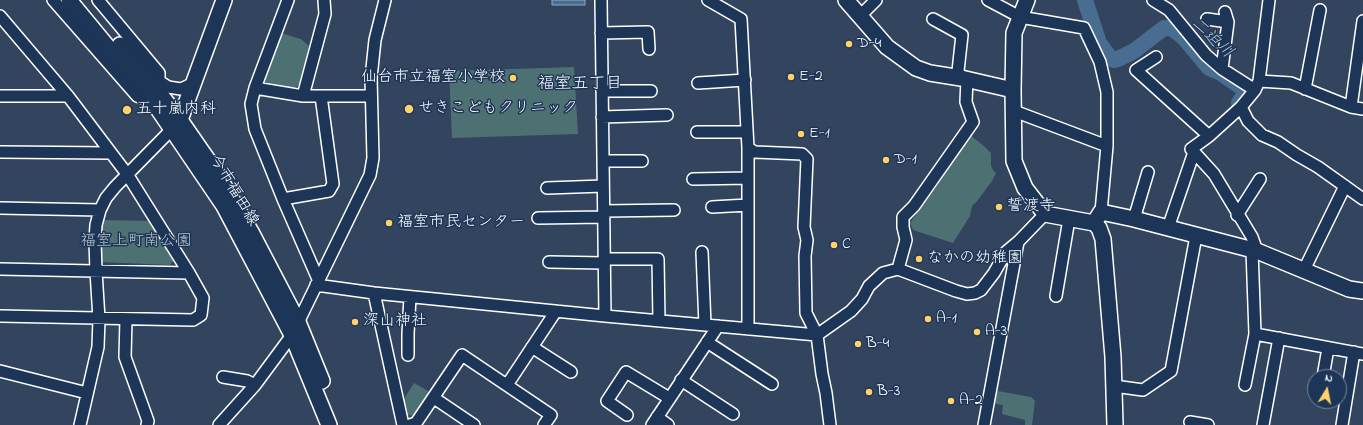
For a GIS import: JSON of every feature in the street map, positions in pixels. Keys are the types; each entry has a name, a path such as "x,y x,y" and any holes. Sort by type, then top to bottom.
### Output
{"street":[{"path":"53,0 137,96 154,103"},
{"name":"今市福田線","path":"69,0 130,61 154,103 176,125 214,169 251,232 295,328 332,425"},
{"name":"今市福田線","path":"82,0 130,61 176,125"},
{"path":"98,0 158,73 159,81"},
{"path":"80,425 98,347 100,319 96,271 96,225 100,210 106,198 127,174 176,125 194,83 224,0"},
{"path":"288,0 255,88 251,104 255,129 317,282"},
{"path":"303,96 325,14 324,0"},
{"path":"219,425 255,385 295,328 370,175 373,158 370,96 371,78 375,40 386,0"},
{"path":"601,0 605,316"},
{"path":"708,0 741,19 748,148 748,329"},
{"path":"846,0 887,47 916,68 930,73 964,78 1013,90"},
{"path":"860,16 876,0"},
{"path":"988,0 1020,17 1084,28 1100,62 1108,92 1107,146 1098,217 1098,228 1103,239 1113,357 1115,425"},
{"path":"1027,0 1014,34 1014,161 1025,188 1045,214 1070,219 1098,217 1134,219 1254,250 1349,289 1363,291"},
{"path":"1153,0 1169,10 1206,55 1222,69 1257,85 1291,83 1351,107 1363,109"},
{"path":"1245,385 1254,334 1254,250 1252,237 1237,215 1214,174 1191,149 1209,136 1241,107 1257,85 1269,0"},
{"path":"1305,89 1320,10"},
{"path":"0,16 68,96 127,174 203,298 202,316 193,320 0,316"},
{"path":"1207,19 1226,17 1222,69"},
{"path":"898,270 906,240 903,217 914,206 973,122 966,102 964,78 958,71 962,35 933,19"},
{"path":"1351,107 1361,47 1363,21"},
{"path":"601,33 648,32 649,49"},
{"path":"1156,57 1136,70 1209,136"},
{"path":"130,61 168,87 180,89 194,83"},
{"path":"698,83 744,80"},
{"path":"255,88 303,96 370,96"},
{"path":"602,91 651,91"},
{"path":"0,96 68,96"},
{"path":"283,199 328,191 333,184 321,96"},
{"path":"1241,107 1248,121 1262,135 1278,142 1297,155 1318,166 1363,199"},
{"path":"1014,111 1107,146"},
{"path":"602,117 667,115"},
{"path":"697,132 747,132"},
{"path":"748,148 755,152 802,154 807,159 804,227 807,240 805,256 806,312 818,335 830,425"},
{"path":"0,152 111,153"},
{"path":"1168,228 1194,152"},
{"path":"603,161 642,161"},
{"path":"1134,219 1148,172"},
{"path":"693,179 748,178"},
{"path":"1237,215 1260,179"},
{"path":"547,188 603,186"},
{"path":"1304,270 1345,186"},
{"path":"712,207 748,205"},
{"path":"0,208 100,210"},
{"path":"538,218 674,210"},
{"path":"317,282 374,293 410,297 556,312 818,335 851,311 862,298 869,286 883,273 898,270 967,294 975,293 981,290 994,273 1006,252 1018,242 1045,214"},
{"path":"1056,296 1070,219"},
{"path":"1114,386 1143,390 1171,371 1196,236"},
{"path":"984,425 1018,242"},
{"path":"702,252 704,325"},
{"path":"549,262 658,259 660,321"},
{"path":"0,268 189,273"},
{"path":"374,293 403,425"},
{"path":"408,354 410,297"},
{"path":"507,385 556,312"},
{"path":"126,319 126,357 148,421 147,425"},
{"path":"668,425 654,421 718,326"},
{"path":"1254,334 1359,353 1342,425"},
{"path":"1263,425 1279,338"},
{"path":"707,342 772,384"},
{"path":"532,347 572,372"},
{"path":"1324,369 1328,348"},
{"path":"410,425 416,423 462,355 551,415 544,425"},
{"path":"0,372 88,393"},
{"path":"627,415 607,401 626,372 669,398"},
{"path":"223,377 247,381 255,385"},
{"path":"681,380 733,414"},
{"path":"434,398 474,425"},
{"path":"1190,422 1208,425"}],"green space":[{"path":"281,33 301,39 309,46 302,83 294,88 265,82 261,78"},
{"path":"574,67 578,134 452,138 449,71"},
{"path":"970,135 991,153 991,166 996,173 992,181 972,206 970,216 953,243 913,230 910,223 937,186"},
{"name":"福室上町南公園","path":"100,220 152,221 175,259 170,265 101,262"},
{"path":"414,383 430,392 415,416 407,415 402,402"},
{"path":"992,390 1031,397 1035,401 1032,425 1025,425 1025,420 1002,414 1003,405 990,403"}],"water":[{"path":"552,0 585,0 585,5 552,5"}],"waterway":[{"name":"二迫川","path":"1085,0 1099,43 1111,59 1118,59 1134,51 1164,28 1171,28 1185,39 1209,68 1219,72 1244,89 1245,94 1239,103"}],"place":[{"name":"D-4","path":"849,44"},
{"name":"E-2","path":"791,77"},
{"name":"仙台市立福室小学校","path":"513,78"},
{"name":"せきこどもクリニック","path":"409,109"},
{"name":"五十嵐内科","path":"127,110"},
{"name":"E-1","path":"801,134"},
{"name":"D-1","path":"886,160"},
{"name":"誓渡寺","path":"999,207"},
{"name":"福室市民センター","path":"389,223"},
{"name":"C","path":"834,245"},
{"name":"なかの幼稚園","path":"919,259"},
{"name":"A-1","path":"928,319"},
{"name":"深山神社","path":"355,322"},
{"name":"A-3","path":"977,332"},
{"name":"B-4","path":"858,344"},
{"name":"B-3","path":"869,392"},
{"name":"A-2","path":"951,401"}],"district":[{"name":"福室五丁目","path":"580,85"}]}
